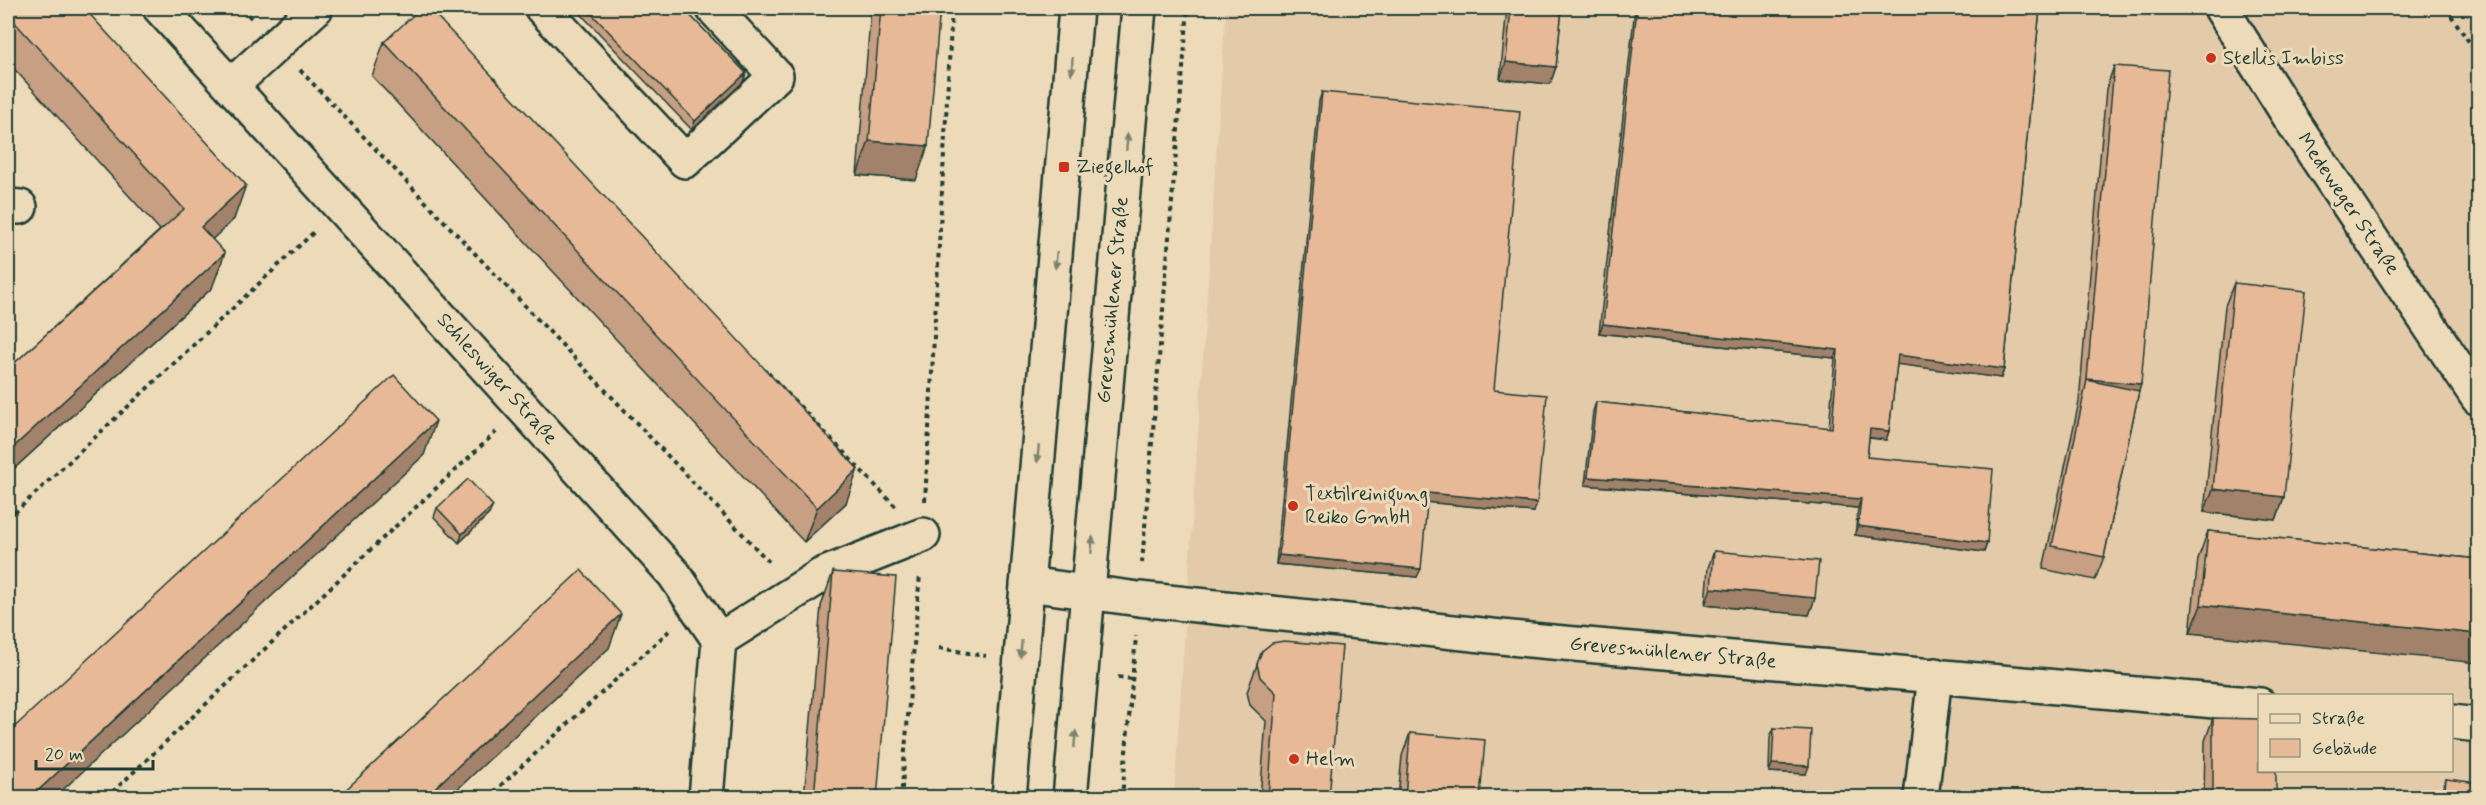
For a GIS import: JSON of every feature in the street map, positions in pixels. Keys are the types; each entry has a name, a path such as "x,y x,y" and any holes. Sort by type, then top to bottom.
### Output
{"street":[{"name":"Schleswiger Straße","path":"160,8 674,574 719,640"},
{"path":"231,86 316,8"},
{"path":"542,8 685,161 776,76 712,8"},
{"path":"1009,798 1076,8"},
{"name":"Grevesmühlener Straße","path":"1070,798 1139,8"},
{"name":"Medeweger Straße","path":"2221,8 2291,119 2478,398"},
{"path":"706,798 719,640 822,575 923,535"},
{"name":"Grevesmühlener Straße","path":"1027,584 1139,599 1530,640 2258,705"},
{"path":"1921,798 1935,675"},
{"path":"2453,722 2478,725"}],"path":[{"path":"242,8 796,591"},
{"path":"901,798 923,535 952,8"},
{"path":"1122,798 1188,8"},
{"path":"2446,8 2478,55"},
{"path":"8,519 341,207"},
{"path":"766,371 923,535"},
{"path":"106,798 523,406"},
{"path":"487,798 696,606"}],"shaded area":[{"path":"1226,8 2478,8 2478,797 1174,798"}],"building":[{"path":"8,8 84,8 246,185 201,227 225,253 8,452 8,369 184,209 8,15"},
{"path":"421,8 429,8 858,469 817,508 384,42"},
{"path":"586,8 683,8 746,73 695,121"},
{"path":"881,8 940,8 928,146 869,141"},
{"path":"1511,8 1562,8 1556,67 1506,62"},
{"path":"1637,8 2040,8 2004,369 1898,355 1889,431 1870,429 1867,457 1993,469 1987,543 1858,526 1861,499 1588,477 1596,402 1832,428 1838,350 1603,324"},
{"path":"2114,66 2168,70 2141,384 2087,379"},
{"path":"1322,92 1520,111 1494,390 1547,395 1537,503 1428,493 1421,569 1279,555"},
{"path":"2234,283 2306,291 2284,497 2213,489"},
{"path":"394,375 436,421 30,798 8,798 8,733"},
{"path":"2087,380 2139,391 2104,557 2052,546"},
{"path":"468,479 493,506 462,534 437,508"},
{"path":"2208,531 2478,559 2478,634 2201,605"},
{"path":"1714,551 1819,561 1815,598 1711,588"},
{"path":"581,570 621,614 424,798 337,798"},
{"path":"833,572 896,577 877,798 814,798"},
{"name":"Helm","path":"1284,641 1342,646 1329,798 1268,798 1276,693 1260,677 1257,664 1262,651 1272,643"},
{"path":"2213,718 2258,719 2258,772 2276,772 2276,798 2213,798"},
{"path":"1774,728 1811,730 1809,766 1772,764"},
{"path":"1410,733 1485,740 1480,798 1405,798"},
{"path":"2446,779 2478,783 2478,798 2444,798"}],"place":[{"name":"Stellis Imbiss","path":"2211,58"},
{"name":"Ziegelhof","path":"1064,167"},
{"name":"Textilreinigung Reiko GmbH","path":"1293,506"},
{"name":"Helm","path":"1294,759"}]}
